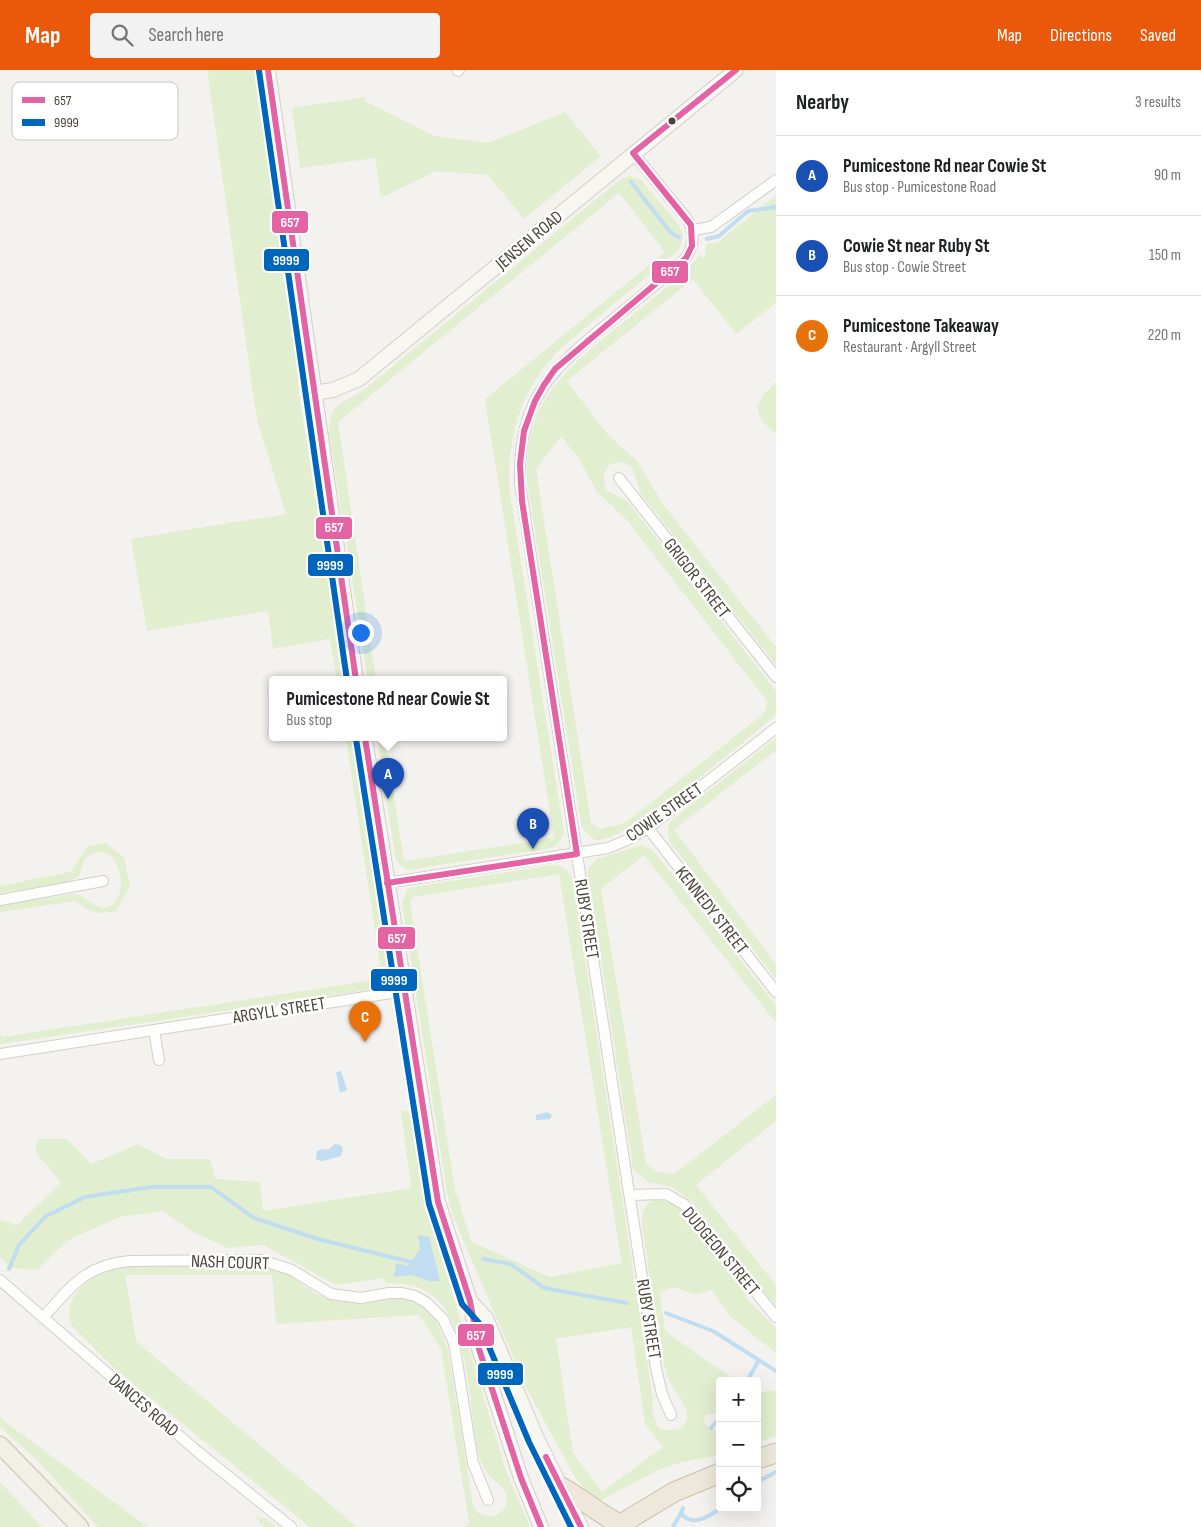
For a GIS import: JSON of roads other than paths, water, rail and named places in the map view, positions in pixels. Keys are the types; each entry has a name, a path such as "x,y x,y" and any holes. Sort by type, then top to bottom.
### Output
{"highway":[{"path":"761,1458 776,1453"},
{"path":"559,1486 579,1496 618,1526 668,1495 716,1474"}],"main road":[{"path":"268,70 355,676"},
{"name":"JENSEN ROAD","path":"313,392 332,390 359,379 736,70"},
{"path":"365,741 438,1202 470,1302 472,1324 487,1376 521,1478 541,1527"},
{"path":"470,1302 486,1318 532,1428 559,1486 581,1527"},
{"path":"0,1445 80,1527"}],"street":[{"path":"634,153 681,211 692,230 711,227 776,180"},
{"name":"RUBY STREET","path":"671,1415 658,1382 522,501 519,456 524,429 532,408 544,385 556,369 686,258 692,246 692,230"},
{"name":"GRIGOR STREET","path":"618,478 776,677"},
{"name":"COWIE STREET","path":"387,882 608,848 648,828 776,728"},
{"name":"KENNEDY STREET","path":"648,828 776,992"},
{"path":"0,900 103,880"},
{"name":"ARGYLL STREET","path":"0,1054 404,991"},
{"path":"154,1030 159,1060"},
{"name":"DUDGEON STREET","path":"630,1195 666,1194 685,1205 776,1317"},
{"name":"NASH COURT","path":"43,1318 77,1280 87,1272 100,1266 129,1261 261,1260 292,1270 331,1294 361,1298 389,1293 415,1296 427,1303 440,1315 454,1343 473,1463 488,1500"},
{"name":"DANCES ROAD","path":"0,1280 198,1452 291,1527"}],"water":[{"path":"341,1071 347,1090 340,1093 336,1072"},
{"path":"547,1112 552,1115 550,1119 536,1120 536,1115"},
{"path":"335,1144 341,1145 343,1149 341,1156 323,1161 316,1160 317,1151 322,1149 328,1150"},
{"path":"418,1235 429,1237 440,1281 428,1281 412,1275 394,1277 396,1263 408,1266 420,1249"}],"waterway":[{"path":"631,182 671,233 679,237"},
{"path":"707,239 719,236 748,211 776,207"},
{"path":"9,1269 19,1245 46,1216 85,1197 151,1187 211,1187 254,1218 318,1239 415,1263"},
{"path":"483,1259 511,1264 544,1288 627,1303"},
{"path":"666,1313 713,1331 776,1371"},
{"path":"749,1377 759,1360"},
{"path":"711,1428 716,1422"},
{"path":"761,1480 776,1472"},
{"path":"683,1508 681,1513 690,1520 700,1520 716,1511"},
{"path":"673,1527 681,1513"}],"place":[{"name":"Pumicestone Rd near Cowie St","path":"388,799"},
{"name":"Cowie St near Ruby St","path":"533,849"},
{"name":"Pumicestone Takeaway","path":"365,1042"}]}
